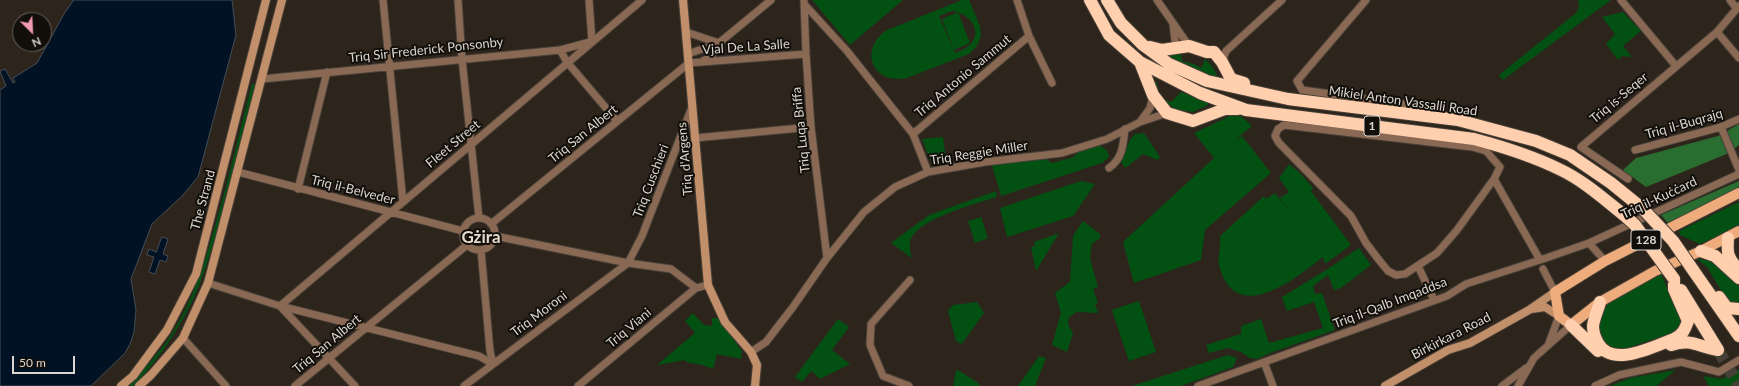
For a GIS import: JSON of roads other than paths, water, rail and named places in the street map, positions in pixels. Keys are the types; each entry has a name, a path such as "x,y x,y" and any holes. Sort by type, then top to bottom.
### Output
{"highway":[{"name":"1","path":"1090,0 1109,35 1140,62 1200,93 1246,110"},
{"name":"Mikiel Anton Vassalli Road","path":"1107,0 1121,23 1143,45 1170,64 1207,80 1288,99 1458,120 1536,141 1570,155 1611,183 1643,209 1672,241 1739,336"},
{"path":"1143,45 1162,50 1188,46 1221,55"},
{"name":"1","path":"1221,55 1231,79 1276,91 1288,99"},
{"name":"1","path":"1140,62 1153,95 1167,113 1193,121 1225,109 1246,110 1473,143 1498,145 1531,156 1563,170 1624,215 1639,231 1674,279"},
{"path":"1728,238 1727,251 1729,259 1739,270"},
{"path":"1700,251 1715,256 1739,278"},
{"path":"1693,270 1705,275 1724,306 1732,309 1739,309"},
{"path":"1600,302 1593,325 1593,332 1596,341 1608,354 1629,355 1674,339 1680,336 1684,331 1688,321 1674,289 1674,279"},
{"path":"1571,325 1604,356 1613,358 1636,357 1680,342 1687,342 1718,350 1674,279"},
{"path":"1739,322 1736,328 1739,336"}],"main road":[{"name":"The Strand","path":"121,386 133,376 171,324 196,274 266,0"},
{"name":"The Strand","path":"139,386 183,338 208,283 282,0"},
{"name":"Triq d'Argens","path":"683,0 708,285 725,322 751,352"},
{"name":"Birkirkara Road","path":"1385,386 1448,350 1470,343 1529,310 1605,262 1739,193"},
{"name":"128","path":"1571,325 1600,302 1655,271 1728,238 1739,231"},
{"path":"1556,292 1559,316"},
{"name":"Birkirkara Road","path":"1529,310 1545,307 1571,325"},
{"path":"751,352 757,365 755,386"}],"street":[{"path":"383,0 388,67 403,202"},
{"path":"458,0 462,59 478,218"},
{"path":"589,0 592,42"},
{"name":"Fleet Street","path":"280,306 642,0"},
{"path":"688,54 719,43 771,0"},
{"path":"1017,0 1030,36 1052,83"},
{"path":"1157,0 1188,46"},
{"path":"1221,55 1282,0"},
{"path":"1366,0 1297,81 1302,90 1433,108"},
{"path":"1621,0 1676,66"},
{"path":"1730,0 1738,8"},
{"path":"804,3 847,51 913,134 928,172"},
{"name":"Triq Luqa Briffa","path":"804,3 811,127 827,258"},
{"name":"Triq is-Seqer","path":"1628,179 1581,147 1717,32 1738,8"},
{"path":"1173,22 1176,49"},
{"path":"686,32 719,43"},
{"path":"1717,32 1739,58"},
{"name":"Triq Antonio Sammut","path":"913,134 1030,36"},
{"name":"Triq Sir Frederick Ponsonby","path":"262,79 560,50 592,42"},
{"path":"699,62 711,58 719,43"},
{"path":"560,50 567,62 617,121"},
{"name":"Vjal De La Salle","path":"689,63 806,54"},
{"name":"Triq San Albert","path":"491,224 689,63"},
{"path":"298,189 328,72"},
{"path":"1140,122 1150,108 1153,95"},
{"name":"Triq Cuschieri","path":"628,263 642,236 692,107"},
{"name":"Triq Reggie Miller","path":"751,352 766,342 793,307 827,258 864,212 895,186 928,172 985,162 1062,153 1107,139 1140,122 1167,113"},
{"name":"Triq il-Buqrajq","path":"1635,150 1721,127 1739,119"},
{"path":"1284,124 1473,143 1486,151 1500,166 1494,179 1457,230 1437,253 1405,274 1396,275 1388,271 1366,243 1351,216 1279,143 1275,136 1278,129 1284,124"},
{"path":"695,138 811,127"},
{"path":"1721,127 1739,170"},
{"path":"1109,168 1116,164 1123,152 1125,129"},
{"name":"Triq il-Belveder","path":"238,172 298,189 463,231"},
{"name":"Triq il-Kuċċard","path":"1589,243 1739,174"},
{"path":"1494,179 1540,260"},
{"path":"478,218 491,224 495,236 490,245 481,250 476,250 467,245 463,238 463,231 468,222 478,218"},
{"path":"495,236 628,263 671,269 696,288 708,285"},
{"path":"1589,243 1605,262"},
{"name":"Triq il-Qalb Imqaddsa","path":"1198,386 1447,296 1466,284 1589,243"},
{"name":"Triq San Albert","path":"295,386 467,245"},
{"path":"481,250 490,351 493,364"},
{"name":"Triq Moroni","path":"464,386 628,263"},
{"path":"1418,266 1434,300"},
{"path":"1543,269 1556,292"},
{"path":"909,386 883,376 870,345 871,324 910,280"},
{"path":"208,283 280,306 479,356 493,364"},
{"name":"Triq Viani","path":"578,386 696,288"},
{"path":"280,306 355,386"},
{"path":"1549,344 1559,316"},
{"path":"1518,386 1528,366 1534,358 1571,325"},
{"path":"183,338 226,386"},
{"path":"1595,386 1619,375 1682,362 1719,372 1739,360"},
{"path":"1264,362 1273,386"},
{"path":"1502,386 1528,366"}],"water":[{"path":"74,0 232,0 236,35 198,177 183,195 152,224 131,279 136,310 134,332 125,353 91,386 0,386 0,90 6,86 0,71 5,69 13,83 15,82 13,78 37,63 43,52 52,52 52,36"},
{"path":"162,237 168,239 163,254 168,256 166,262 160,260 155,274 149,272 154,257 147,255 149,249 156,252"}],"tunnel":[{"path":"1718,350 1739,386"}],"district":[{"name":"Gżira","path":"481,238"}]}
